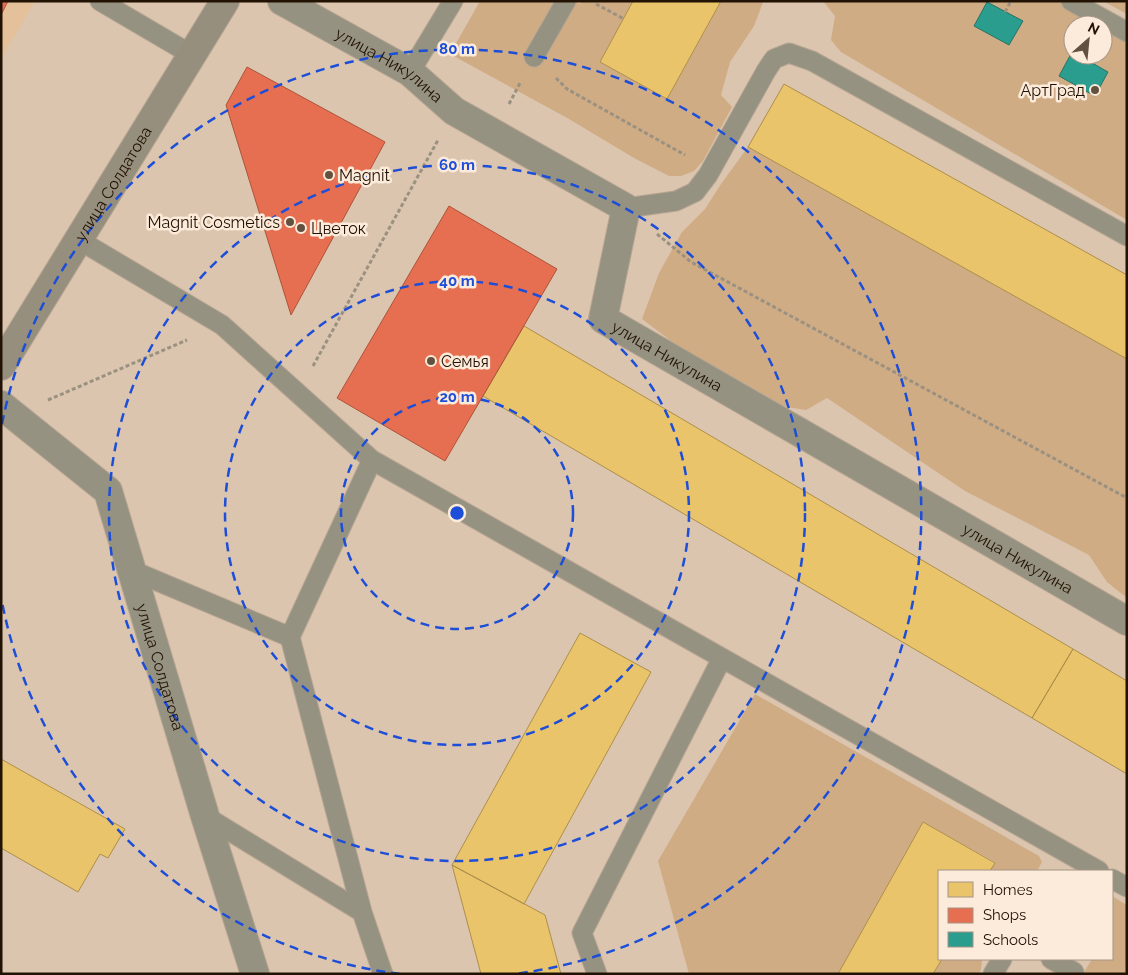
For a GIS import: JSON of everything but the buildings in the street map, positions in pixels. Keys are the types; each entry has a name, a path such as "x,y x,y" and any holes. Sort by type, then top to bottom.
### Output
{"street":[{"name":"улица Солдатова","path":"1,366 225,1"},
{"name":"улица Никулина","path":"282,1 410,72 454,111 626,208 603,319 1127,621"},
{"name":"улица Солдатова","path":"1,405 108,491 205,816 255,974"}],"lane":[{"path":"100,1 192,55"},
{"path":"410,72 453,1"},
{"path":"534,57 566,1"},
{"path":"1071,1 1127,32"},
{"path":"626,208 676,201 695,192 710,170 774,58 789,53 812,61 1127,236"},
{"path":"79,240 222,325 372,460 1097,870"},
{"path":"372,460 290,637 362,912 383,974"},
{"path":"131,570 290,637"},
{"path":"597,974 582,933 722,658"},
{"path":"205,816 362,912"},
{"path":"1113,879 1127,887"},
{"path":"993,974 1001,960"},
{"path":"1053,960 1074,972"}],"path":[{"path":"591,1 624,19"},
{"path":"1006,12 1011,1"},
{"path":"493,133 534,57 567,88 710,170"},
{"path":"298,394 454,111"},
{"path":"626,208 691,262 1127,498"},
{"path":"45,401 222,325"}],"shaded area":[{"path":"1,1 35,1 1,59"},
{"path":"480,1 574,1 580,4 582,1 633,1 600,62 667,99 721,1 764,1 754,26 730,62 721,95 732,107 703,161 694,171 681,176 669,176 450,54"},
{"path":"823,1 1058,1 1084,15 1063,15 1063,65 1113,65 1113,30 1127,38 1127,220 841,52 831,40 835,16"},
{"path":"1103,1 1127,1 1127,14"},
{"path":"748,147 1127,359 1127,598 1107,582 1089,555 965,491 827,398 806,410 781,406 699,362 642,319 659,273 682,232 705,209"},
{"path":"755,694 1039,856 1042,862 1038,870 991,870 995,862 923,822 838,974 689,974 658,861"},
{"path":"1113,897 1127,905 1127,974 1083,974 1091,960 1113,960"},
{"path":"941,960 982,960 979,974 933,974"}],"place":[{"name":"АртГрад","path":"1095,90"},
{"name":"Magnit","path":"329,175"},
{"name":"Magnit Cosmetics","path":"290,222"},
{"name":"Цветок","path":"301,228"},
{"name":"Семья","path":"431,361"}]}
